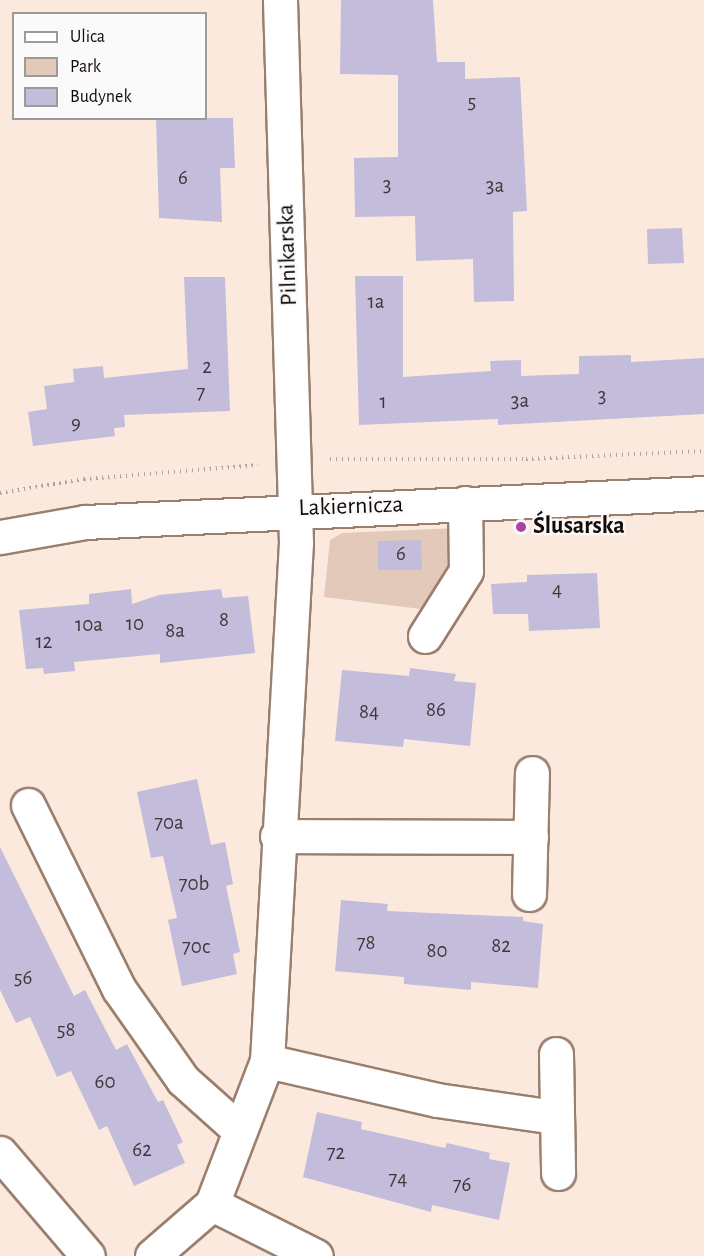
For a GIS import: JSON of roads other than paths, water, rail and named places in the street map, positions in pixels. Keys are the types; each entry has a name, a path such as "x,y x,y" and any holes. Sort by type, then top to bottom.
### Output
{"street":[{"name":"Pilnikarska","path":"212,1204 267,1061 277,836 296,510 280,0"},
{"name":"Lakiernicza","path":"0,537 85,522 296,510 704,493"},
{"path":"425,636 466,571 465,503"},
{"path":"529,894 532,773"},
{"path":"28,805 119,989 183,1080 240,1131"},
{"path":"277,836 531,837"},
{"path":"556,1054 555,1117 558,1173"},
{"path":"267,1061 437,1100 555,1117"},
{"path":"0,1153 88,1256"},
{"path":"152,1256 212,1204 316,1256"}],"place":[{"name":"Ślusarska","path":"521,527"}]}
